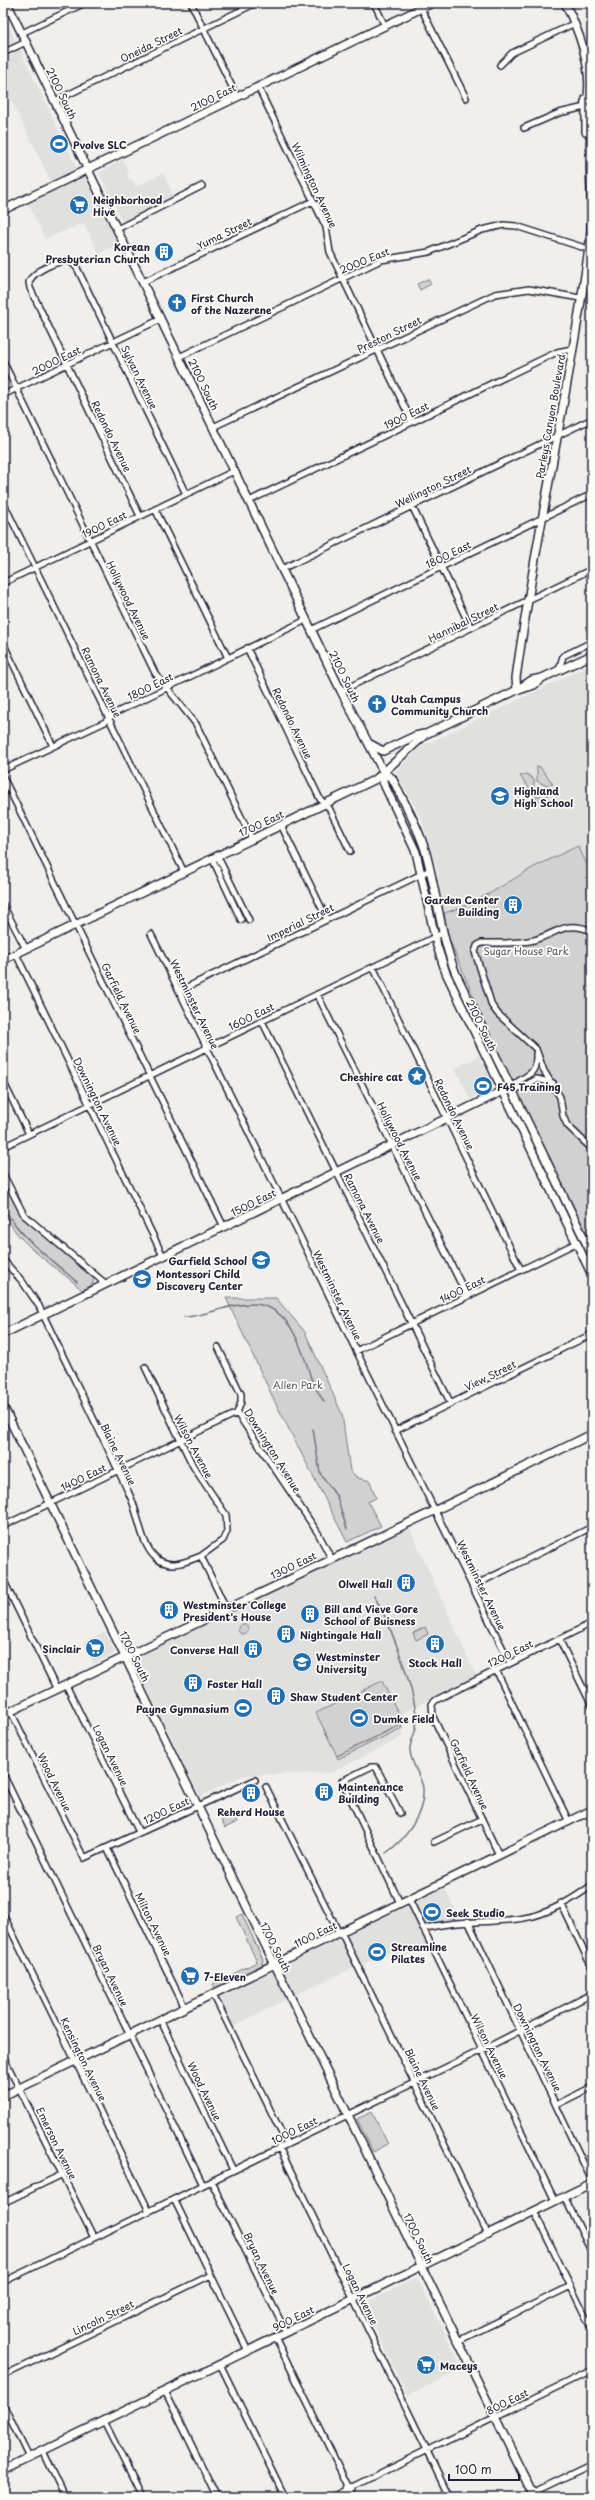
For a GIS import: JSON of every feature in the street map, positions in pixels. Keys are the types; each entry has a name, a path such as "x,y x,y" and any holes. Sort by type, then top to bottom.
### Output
{"street":[{"name":"2100 South","path":"7,3 306,620 384,773 384,782 409,835 421,874 434,937 446,973 592,1275"},
{"path":"22,33 85,3"},
{"path":"191,3 237,97"},
{"name":"Oneida Street","path":"54,101 256,3"},
{"path":"374,3 385,26"},
{"name":"2100 East","path":"3,210 87,168 432,3"},
{"path":"565,3 576,26 588,74 590,96"},
{"path":"421,8 466,98"},
{"path":"500,65 512,53 576,26"},
{"path":"3,53 26,42"},
{"path":"588,74 592,81"},
{"name":"Wilmington Avenue","path":"258,87 326,227 329,250 412,422"},
{"name":"Parleys Canyon Boulevard","path":"517,690 516,678 528,600 588,249 590,229 588,110 584,101 590,96"},
{"path":"524,128 559,113 588,110"},
{"name":"Parleys Canyon Boulevard","path":"588,144 592,121"},
{"path":"117,229 202,186"},
{"name":"Yuma Street","path":"143,282 313,200"},
{"name":"2000 East","path":"179,357 381,260 429,252 471,234 504,225 523,227 588,249"},
{"name":"Redondo Avenue","path":"77,268 70,261 62,261 34,275 29,282 30,288 140,516"},
{"name":"Sylvan Avenue","path":"77,268 186,494"},
{"name":"Preston Street","path":"213,427 500,292 529,289 580,298"},
{"name":"2000 East","path":"3,395 161,319"},
{"name":"1900 East","path":"249,500 557,352 572,349"},
{"name":"Hollywood Avenue","path":"3,361 155,673 196,724 252,838"},
{"name":"Wellington Street","path":"282,569 592,419"},
{"name":"1900 East","path":"3,583 234,471"},
{"name":"1800 East","path":"311,630 592,494"},
{"name":"Ramona Avenue","path":"3,502 184,872"},
{"path":"412,506 471,628"},
{"path":"156,509 228,658"},
{"name":"Hannibal Street","path":"341,691 592,569"},
{"name":"1800 East","path":"3,770 105,722 109,718 166,688 306,620"},
{"path":"559,670 563,656 592,642"},
{"path":"3,643 53,746"},
{"name":"Redondo Avenue","path":"247,648 320,799 329,808 350,851"},
{"name":"1700 East","path":"3,960 252,838 325,804 384,773 410,746 426,734 517,690 529,682 542,678 592,655"},
{"path":"368,742 383,751 414,736 426,734"},
{"name":"2100 South","path":"384,773 392,778 407,806 423,843 443,933 456,974 592,1255"},
{"name":"Garfield Avenue","path":"3,777 224,1227"},
{"path":"281,825 326,919"},
{"path":"214,857 241,920"},
{"path":"214,857 248,920"},
{"name":"Imperial Street","path":"179,991 430,870"},
{"path":"3,905 26,949"},
{"path":"592,931 578,926 567,926 534,940 481,943 477,946 475,952 492,1006 498,1014 536,1050 544,1071 553,1083 560,1097 567,1124 592,1149"},
{"name":"1600 East","path":"3,1147 443,933"},
{"name":"Westminster Avenue","path":"151,934 510,1663"},
{"name":"Downington Avenue","path":"16,954 163,1256"},
{"name":"Redondo Avenue","path":"372,967 521,1270"},
{"name":"Hollywood Avenue","path":"317,994 467,1296"},
{"name":"Ramona Avenue","path":"262,1021 451,1404"},
{"name":"1500 East","path":"3,1334 511,1087 533,1073 536,1067 536,1050"},
{"name":"1500 East","path":"511,1087 520,1088 537,1079 553,1083"},
{"path":"3,1081 29,1134"},
{"path":"3,1174 24,1215 106,1284"},
{"path":"584,1240 592,1237"},
{"name":"1400 East","path":"356,1351 576,1243"},
{"name":"Blaine Avenue","path":"3,1260 29,1290 43,1315 136,1510 147,1545 156,1558 174,1564 201,1556"},
{"name":"View Street","path":"396,1431 592,1334"},
{"name":"Downington Avenue","path":"218,1347 241,1394 241,1402 236,1413 318,1533 331,1558"},
{"name":"Wilson Avenue","path":"145,1368 198,1475 224,1510 227,1520 227,1531 223,1540 201,1556"},
{"name":"1700 South","path":"3,1406 196,1806 533,2495"},
{"name":"1400 East","path":"3,1526 236,1413"},
{"name":"1300 East","path":"3,1716 331,1558 435,1511 592,1434"},
{"path":"473,1586 592,1528"},
{"path":"201,1556 226,1608"},
{"path":"3,1579 57,1690"},
{"name":"1200 East","path":"436,1700 592,1623"},
{"path":"559,1639 592,1706"},
{"path":"496,1670 569,1822"},
{"name":"Logan Avenue","path":"66,1685 139,1832"},
{"name":"Garfield Avenue","path":"436,1700 431,1706 433,1717 499,1855"},
{"name":"Wood Avenue","path":"11,1712 81,1855 86,1858"},
{"path":"400,1813 376,1767 370,1767 343,1781 344,1788 400,1904"},
{"name":"Bryan Avenue","path":"3,1774 203,2185"},
{"name":"1200 East","path":"86,1858 139,1832 255,1780"},
{"name":"Blaine Avenue","path":"266,1787 340,1933 488,2234"},
{"name":"1100 East","path":"3,2096 592,1810"},
{"path":"434,1842 482,1819"},
{"name":"Milton Avenue","path":"106,1848 185,2008"},
{"path":"423,1929 468,1921 525,1918 561,1903 592,1885"},
{"name":"Wilson Avenue","path":"409,1899 555,2201"},
{"path":"561,1903 592,1968"},
{"name":"Kensington Avenue","path":"3,1914 149,2211"},
{"name":"Downington Avenue","path":"468,1921 592,2182"},
{"path":"213,1994 287,2144"},
{"name":"1000 East","path":"3,2282 482,2050 592,1994"},
{"name":"Wood Avenue","path":"160,2020 233,2170"},
{"name":"Emerson Avenue","path":"3,2056 94,2238"},
{"path":"556,2104 592,2087"},
{"name":"Logan Avenue","path":"279,2147 449,2497"},
{"path":"3,2203 63,2174"},
{"name":"Bryan Avenue","path":"211,2180 286,2332"},
{"name":"900 East","path":"3,2470 592,2182"},
{"path":"564,2196 592,2253"},
{"path":"174,2199 248,2351"},
{"path":"534,2211 592,2330"},
{"name":"Lincoln Street","path":"3,2376 212,2275"},
{"path":"458,2341 571,2286"},
{"path":"275,2338 354,2497"},
{"path":"220,2364 285,2497"},
{"name":"800 East","path":"332,2497 592,2370"},
{"path":"165,2391 217,2497"},
{"path":"3,2404 29,2458"},
{"path":"104,2421 142,2497"},
{"path":"43,2451 65,2497"},
{"path":"533,2495 592,2464"}],"shaded area":[{"path":"6,21 77,168 51,181 3,84 3,22"},
{"path":"123,159 129,172 127,175 129,180 132,179 136,187 163,173 174,196 123,223 99,173"},
{"path":"84,176 118,244 99,254 84,223 45,239 28,204"},
{"name":"Highland High School","path":"592,664 592,876 578,846 535,867 505,886 458,909 444,913 437,870 422,820 396,772 420,747"},
{"path":"479,1056 494,1087 470,1099 455,1068"},
{"name":"Westminster University","path":"410,1529 476,1676 402,1713 405,1718 401,1738 331,1773 244,1775 200,1797 135,1663 135,1658 335,1561"},
{"path":"105,1632 115,1653 94,1664 84,1642"},
{"path":"444,1888 460,1918 418,1926 427,1946 395,1961 390,1952 313,1986 232,2027 218,1998"},
{"path":"417,2278 463,2369 408,2396 363,2304"}],"green space":[{"path":"428,279 431,284 420,290 417,284"},
{"path":"537,766 540,767 553,784 545,785 537,781"},
{"path":"527,774 534,780 534,792 537,796 543,796 552,787 555,790 539,801 520,776"},
{"name":"Sugar House Park","path":"578,846 592,875 592,1244 491,1038 449,939 444,913 480,899 536,866"},
{"path":"3,1181 21,1215 94,1279 92,1285 82,1290 38,1254 17,1234 3,1208"},
{"name":"Allen Park","path":"226,1298 276,1298 305,1332 342,1414 350,1471 358,1478 370,1481 376,1498 368,1502 381,1526 347,1542 274,1400"},
{"path":"241,1624 245,1624 247,1625 247,1633 241,1634 238,1631 238,1627"},
{"path":"425,1627 428,1634 416,1640 413,1633"},
{"name":"Dumke Field","path":"382,1681 403,1723 337,1756 316,1713"},
{"path":"401,1725 402,1728 338,1759 337,1756"},
{"path":"233,1814 237,1822 225,1828 221,1820"},
{"path":"242,1914 263,1960 262,1965 215,1988 213,1984 257,1962 236,1917"},
{"path":"372,2112 388,2144 373,2152 357,2119"}],"waterway":[{"path":"3,1207 18,1229 46,1256 77,1282"},
{"path":"184,1317 244,1304 266,1306 276,1312 285,1320 292,1330 303,1354 312,1381 324,1402"},
{"path":"313,1429 320,1473 337,1497 347,1529"},
{"path":"374,1596 395,1641 413,1699 416,1715 416,1727 410,1745 410,1751 412,1761 423,1788 423,1798 417,1817 407,1834 386,1853"}],"place":[{"name":"Pvolve SLC","path":"59,144"},
{"name":"Neighborhood Hive","path":"79,205"},
{"name":"Korean Presbyterian Church","path":"164,252"},
{"name":"First Church of the Nazerene","path":"177,303"},
{"name":"Utah Campus Community Church","path":"377,704"},
{"name":"Highland High School","path":"500,796"},
{"name":"Garden Center Building","path":"513,905"},
{"name":"Cheshire cat","path":"417,1076"},
{"name":"F45 Training","path":"483,1086"},
{"name":"Garfield School","path":"261,1260"},
{"name":"Montessori Child Discovery Center","path":"142,1279"},
{"name":"Olwell Hall","path":"406,1583"},
{"name":"Westminster College President's House","path":"169,1610"},
{"name":"Bill and Vieve Gore School of Buisness","path":"310,1614"},
{"name":"Nightingale Hall","path":"286,1634"},
{"name":"Stock Hall","path":"435,1644"},
{"name":"Sinclair","path":"95,1648"},
{"name":"Converse Hall","path":"253,1649"},
{"name":"Westminster University","path":"302,1662"},
{"name":"Foster Hall","path":"193,1683"},
{"name":"Shaw Student Center","path":"276,1696"},
{"name":"Payne Gymnasium","path":"243,1708"},
{"name":"Dumke Field","path":"359,1718"},
{"name":"Maintenance Building","path":"324,1792"},
{"name":"Reherd House","path":"251,1793"},
{"name":"Seek Studio","path":"432,1912"},
{"name":"Streamline Pilates","path":"377,1952"},
{"name":"7-Eleven","path":"190,1976"},
{"name":"Maceys","path":"426,2365"}]}
